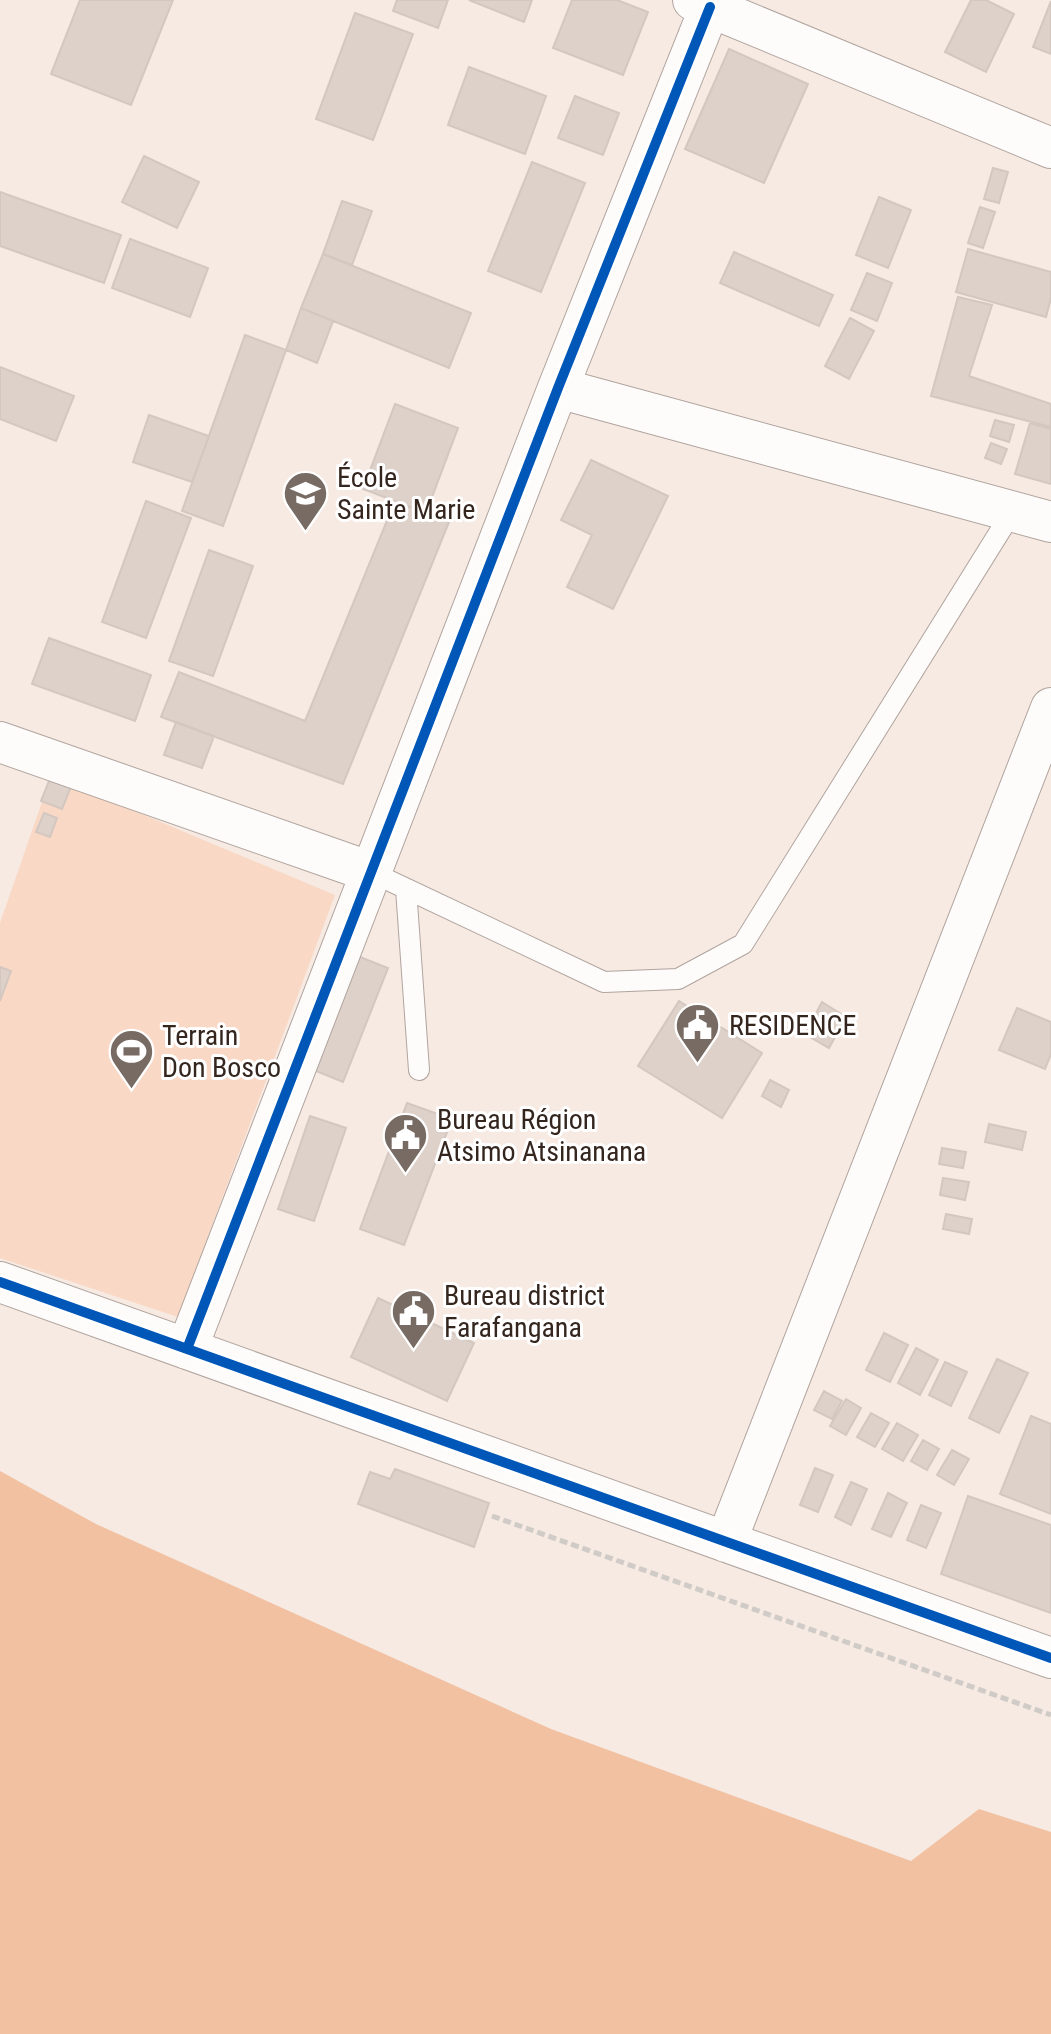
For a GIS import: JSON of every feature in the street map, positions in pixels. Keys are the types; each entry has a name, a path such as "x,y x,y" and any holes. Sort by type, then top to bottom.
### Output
{"street":[{"path":"187,1349 558,388 701,4 1051,148"},
{"path":"558,388 1051,522"},
{"path":"726,1542 1051,708"},
{"path":"0,742 371,872"},
{"path":"0,1282 1051,1658"}],"lane":[{"path":"371,872 604,982 678,979 743,944 1012,512"},
{"path":"406,889 419,1070"}],"path":[{"path":"492,1516 1051,1715"}],"shaded area":[{"name":"Terrain Don Bosco","path":"51,776 335,895 178,1317 0,1258 0,923"},
{"path":"0,1471 96,1524 551,1729 911,1861 979,1809 1051,1832 1051,2034 0,2034"}],"building":[{"path":"80,0 173,0 131,105 51,74"},
{"path":"397,0 448,0 438,28 393,11"},
{"path":"469,0 532,0 524,22"},
{"path":"572,0 617,0 648,12 623,75 553,48"},
{"path":"971,0 986,0 1014,14 986,72 945,52"},
{"path":"1051,1 1051,54 1033,47"},
{"path":"355,13 413,34 373,140 316,119"},
{"path":"729,49 808,84 764,183 685,149"},
{"path":"469,67 546,96 525,154 448,125"},
{"path":"575,96 619,113 603,155 558,138"},
{"path":"144,156 199,182 177,228 122,202"},
{"path":"532,162 585,183 541,292 488,271"},
{"path":"993,168 1008,172 999,203 984,199"},
{"path":"0,192 121,235 104,283 0,246"},
{"path":"879,197 911,210 888,268 856,255"},
{"path":"342,201 372,211 352,265 323,254"},
{"path":"980,207 995,212 983,248 968,243"},
{"path":"130,239 208,268 190,317 112,288"},
{"path":"968,249 1051,272 1051,298 1046,317 956,292"},
{"path":"734,252 833,295 819,326 720,283"},
{"path":"323,254 471,313 449,368 301,308"},
{"path":"867,273 892,283 877,321 851,310"},
{"path":"958,297 992,305 969,376 1051,404 1051,427 931,396"},
{"path":"301,308 333,321 317,363 286,350"},
{"path":"850,318 874,331 849,379 825,366"},
{"path":"245,335 286,350 223,526 182,511"},
{"path":"0,367 74,396 56,441 0,419"},
{"path":"395,404 458,428 426,513 363,489"},
{"path":"149,415 209,436 192,482 133,462"},
{"path":"995,420 1014,425 1009,442 990,436"},
{"path":"1030,423 1051,429 1051,484 1015,474"},
{"path":"991,443 1007,449 1001,464 985,458"},
{"path":"591,460 668,496 613,609 567,587 592,535 561,520"},
{"path":"146,501 191,518 146,638 102,622"},
{"path":"395,501 449,522 343,784 161,717 179,672 305,721"},
{"path":"209,550 253,566 213,676 169,661"},
{"path":"49,638 151,675 135,721 32,684"},
{"path":"176,722 214,736 202,768 164,755"},
{"path":"51,776 72,784 62,809 41,801"},
{"path":"44,813 57,818 50,837 36,832"},
{"path":"355,955 388,968 343,1082 311,1069"},
{"path":"0,967 11,971 0,1001"},
{"path":"679,1001 762,1053 722,1118 638,1066"},
{"path":"822,1002 846,1017 829,1048 805,1034"},
{"path":"1017,1008 1051,1022 1051,1054 1045,1069 999,1050"},
{"path":"770,1080 789,1090 781,1107 762,1096"},
{"name":"Bureau Région Atsimo Atsinanana","path":"407,1103 452,1119 404,1245 360,1229"},
{"path":"310,1116 346,1128 314,1221 278,1209"},
{"path":"989,1124 1026,1132 1022,1150 985,1142"},
{"path":"942,1148 966,1152 963,1168 939,1164"},
{"path":"943,1178 969,1182 965,1200 940,1195"},
{"path":"946,1214 972,1219 969,1234 943,1229"},
{"name":"Bureau district Farafangana","path":"378,1298 474,1343 447,1401 351,1357"},
{"path":"884,1333 908,1345 890,1382 866,1370"},
{"path":"916,1348 938,1360 920,1395 898,1383"},
{"path":"997,1359 1028,1373 999,1433 969,1418"},
{"path":"945,1362 967,1372 951,1406 929,1395"},
{"path":"824,1391 842,1401 832,1419 814,1410"},
{"path":"846,1399 861,1408 846,1435 830,1426"},
{"path":"871,1413 889,1423 875,1447 857,1437"},
{"path":"1031,1416 1051,1424 1051,1514 1000,1494"},
{"path":"897,1423 918,1435 903,1461 882,1449"},
{"path":"923,1440 939,1449 927,1470 911,1461"},
{"path":"952,1450 969,1459 954,1485 937,1475"},
{"path":"815,1468 833,1475 818,1512 800,1505"},
{"path":"395,1469 489,1503 474,1547 358,1504 370,1472 390,1479"},
{"path":"851,1482 867,1489 851,1525 835,1517"},
{"path":"888,1493 907,1503 891,1537 872,1529"},
{"path":"968,1496 1051,1525 1051,1613 941,1574"},
{"path":"921,1505 941,1513 926,1548 907,1540"}],"cycle path":[{"path":"187,1349 558,388 710,7"},
{"path":"0,1282 1051,1658"}],"place":[{"name":"École Sainte Marie","path":"306,532"},
{"name":"RESIDENCE","path":"698,1064"},
{"name":"Terrain Don Bosco","path":"131,1090"},
{"name":"Bureau Région Atsimo Atsinanana","path":"406,1174"},
{"name":"Bureau district Farafangana","path":"413,1350"}]}
